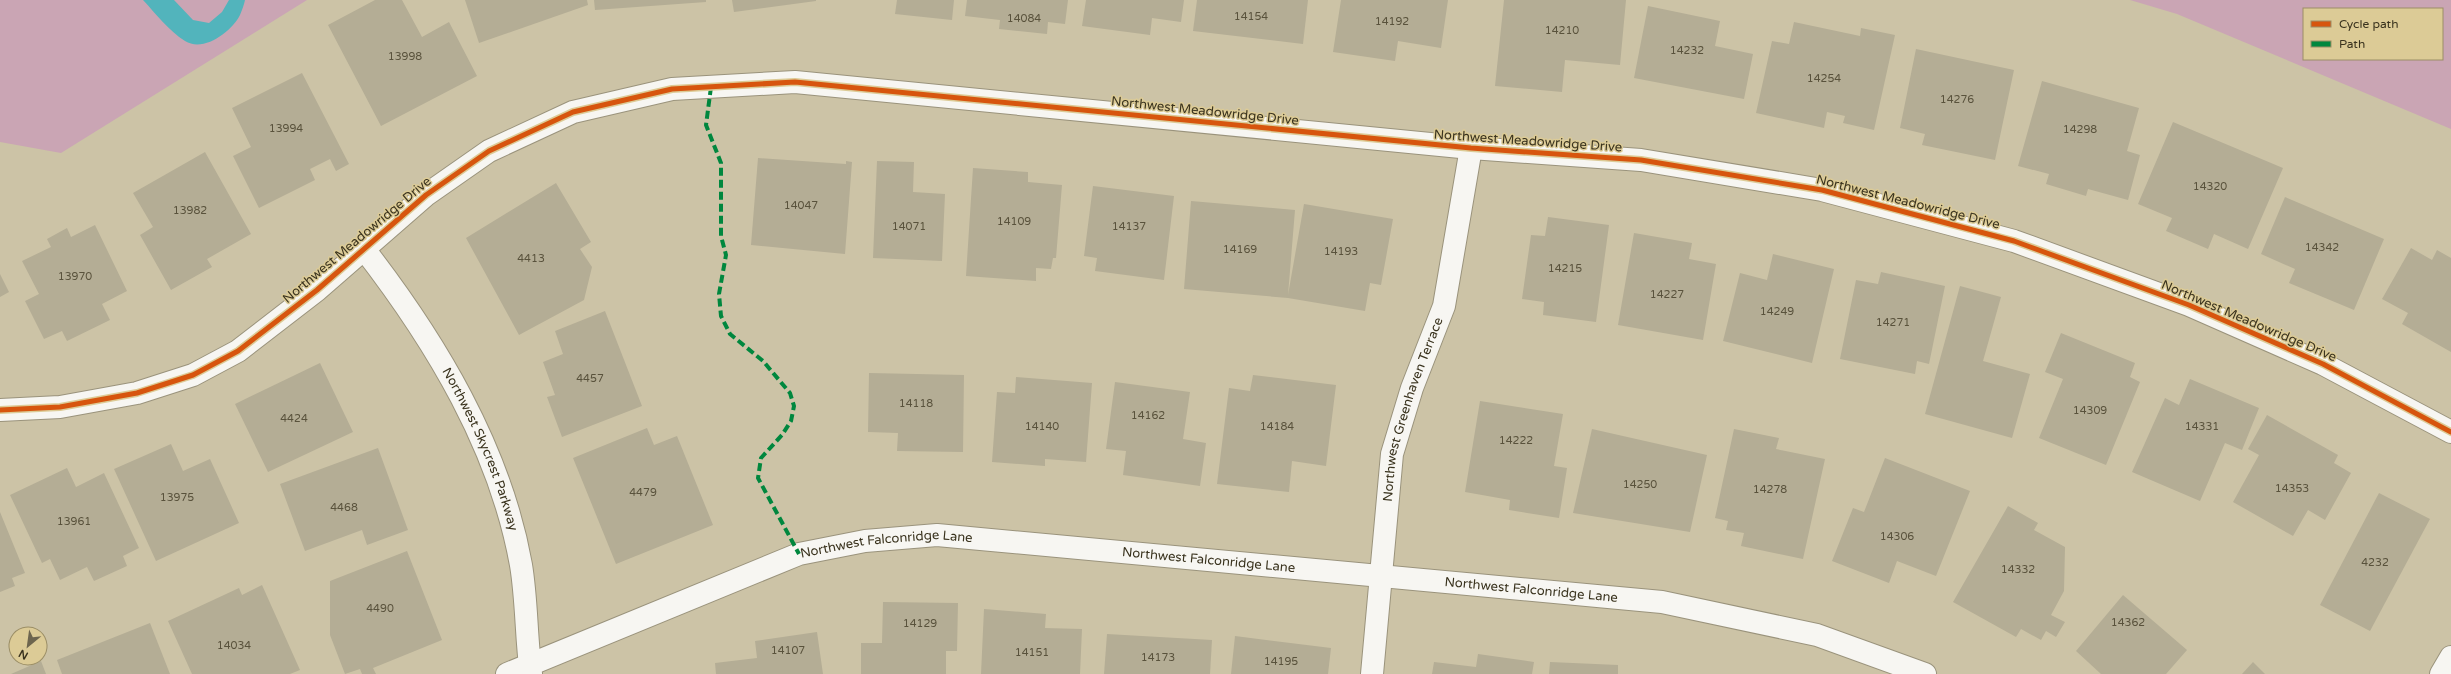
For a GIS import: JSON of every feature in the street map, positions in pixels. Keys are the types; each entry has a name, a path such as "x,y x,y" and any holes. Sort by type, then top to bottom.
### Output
{"street":[{"name":"Northwest Meadowridge Drive","path":"0,410 60,407 106,399 137,393 193,375 238,351 317,290 426,195 489,151 573,112 672,89 795,82 1471,148 1641,160 1822,190 2014,241 2189,305 2324,364 2451,432"},
{"name":"Northwest Greenhaven Terrace","path":"1372,674 1392,454 1412,388 1444,306 1471,148"},
{"name":"Northwest Skycrest Parkway","path":"364,249 406,303 447,372 487,449 508,504 521,567 530,670"},
{"name":"Northwest Falconridge Lane","path":"507,674 530,670 800,554 865,541 937,535 1662,602 1817,635 1924,674"},
{"path":"2441,674 2451,657"}],"shaded area":[{"path":"0,0 307,0 61,153 0,142"},
{"path":"2130,0 2451,0 2451,129 2177,14"}],"water":[{"path":"143,0 174,0 193,20 209,23 222,12 229,0 245,0 240,15 231,28 209,42 192,44 179,37"}],"building":[{"path":"375,0 402,0 422,37 449,22 477,76 381,126 328,25"},
{"path":"465,0 587,0 588,5 479,43"},
{"path":"594,0 706,0 706,2 595,10"},
{"path":"732,0 816,0 816,1 734,12"},
{"path":"897,0 954,0 952,20 895,14"},
{"path":"967,0 1068,0 1065,24 1048,22 1047,34 999,29 1000,20 965,16"},
{"path":"1086,0 1184,0 1181,22 1152,18 1150,35 1082,26"},
{"path":"1197,0 1308,0 1303,44 1193,31"},
{"path":"1341,0 1448,0 1441,48 1398,41 1395,61 1333,52"},
{"path":"1504,0 1626,0 1620,65 1565,60 1562,92 1495,86"},
{"path":"1648,6 1720,21 1715,46 1753,54 1744,99 1634,78"},
{"path":"1794,22 1860,36 1861,28 1895,35 1874,130 1843,123 1845,116 1827,112 1824,128 1756,113 1772,41 1789,44"},
{"path":"1916,49 2014,70 1995,160 1922,145 1925,134 1900,128"},
{"path":"302,73 349,164 336,171 330,159 310,169 315,180 259,208 233,156 251,147 232,108"},
{"path":"2042,81 2139,108 2127,151 2140,155 2128,200 2088,189 2086,196 2046,184 2049,174 2018,166"},
{"path":"2173,122 2283,168 2248,249 2214,234 2208,249 2166,231 2172,218 2138,204"},
{"path":"205,152 251,234 207,259 212,267 171,290 140,235 153,227 133,193"},
{"path":"758,158 846,164 846,161 852,162 845,254 751,245"},
{"path":"877,161 914,162 913,192 945,194 942,261 873,258"},
{"path":"973,168 1028,172 1028,182 1062,185 1056,258 1053,258 1051,269 1036,268 1036,281 966,276"},
{"path":"556,183 591,242 580,249 592,267 584,300 519,335 466,238"},
{"path":"1093,186 1174,196 1164,280 1095,271 1097,258 1084,256"},
{"path":"2285,197 2384,239 2354,310 2289,283 2295,269 2261,254"},
{"path":"1191,201 1295,210 1288,295 1304,204 1393,219 1381,285 1370,283 1365,311 1288,298 1184,289"},
{"path":"1548,217 1609,225 1596,322 1543,315 1544,302 1522,299 1531,235 1545,236"},
{"path":"95,225 127,291 102,304 110,320 67,341 62,331 44,339 25,301 39,294 22,261 51,247 47,239 67,228 71,237"},
{"path":"1634,233 1692,243 1689,259 1716,264 1703,340 1618,325"},
{"path":"2411,248 2432,260 2437,250 2451,258 2451,352 2402,324 2408,313 2382,299"},
{"path":"1773,254 1834,269 1812,363 1723,341 1740,273 1767,280"},
{"path":"1881,272 1945,286 1929,364 1917,361 1915,374 1840,359 1856,280 1878,284"},
{"path":"0,274 9,292 0,297"},
{"path":"1960,286 2001,297 1983,361 2030,374 2012,438 1925,414"},
{"path":"605,311 642,406 562,437 547,397 555,395 543,362 563,354 555,331"},
{"path":"2061,333 2135,363 2130,377 2140,382 2106,465 2039,438 2063,379 2045,372"},
{"path":"320,363 353,432 268,472 235,404"},
{"path":"869,373 964,375 963,452 897,451 898,433 868,432"},
{"path":"1253,375 1336,385 1326,466 1292,461 1289,492 1217,484 1229,388 1250,391"},
{"path":"1016,377 1092,383 1086,462 1045,459 1045,466 992,462 997,392 1015,393"},
{"path":"2190,379 2259,408 2242,450 2225,443 2200,501 2132,472 2165,398 2179,405"},
{"path":"1115,382 1190,392 1183,439 1206,443 1200,486 1123,475 1126,451 1106,449"},
{"path":"1480,401 1563,414 1554,466 1567,468 1559,518 1509,510 1510,500 1465,492"},
{"path":"2267,415 2338,455 2334,463 2351,473 2325,520 2308,510 2293,536 2233,502 2259,455 2248,449"},
{"path":"647,428 654,445 677,436 713,525 616,564 573,458"},
{"path":"1592,429 1707,455 1690,532 1573,513"},
{"path":"1734,429 1779,438 1776,449 1825,459 1803,559 1741,546 1744,533 1726,530 1728,521 1715,518"},
{"path":"171,444 183,471 210,459 239,523 156,561 114,469"},
{"path":"378,448 408,530 367,545 362,530 305,551 280,484"},
{"path":"1885,458 1970,491 1936,576 1897,561 1889,583 1832,561 1853,508 1864,512"},
{"path":"67,468 76,487 104,473 139,548 123,556 127,566 94,581 87,567 60,580 50,559 42,563 10,495"},
{"path":"2379,493 2430,519 2370,631 2320,605"},
{"path":"2008,506 2038,523 2034,530 2065,547 2064,591 2051,615 2065,622 2056,637 2046,631 2041,640 2021,629 2016,637 1953,602"},
{"path":"0,512 25,573 12,578 15,586 0,592"},
{"path":"407,551 442,640 373,668 376,674 362,674 360,669 345,674 330,635 330,581"},
{"path":"262,585 300,670 290,674 192,674 168,621 239,588 242,595"},
{"path":"2123,595 2187,650 2166,674 2101,674 2076,651"},
{"path":"883,602 958,603 957,651 946,651 946,674 861,674 861,643 882,643"},
{"path":"984,609 1046,614 1045,628 1082,629 1080,674 981,674"},
{"path":"150,623 170,674 62,674 57,660"},
{"path":"817,632 823,674 716,674 715,663 757,658 755,641"},
{"path":"1107,634 1212,640 1210,674 1104,674"},
{"path":"1235,636 1331,648 1328,674 1231,674"},
{"path":"1478,654 1534,662 1532,674 1432,674 1434,662 1476,667"},
{"path":"1550,662 1618,665 1618,674 1549,674"},
{"path":"2253,662 2265,674 2242,674"},
{"path":"29,666 43,666 46,674 11,674"}],"marked path":[{"path":"711,87 706,125 721,163 721,236 726,255 719,294 721,316 730,334 763,361 790,393 794,406 791,421 782,435 761,458 758,478 799,554"}],"cycle path":[{"path":"0,410 60,407 137,393 193,375 238,351 317,290 426,195 489,151 573,112 672,89 795,82 1471,148 1641,160 1822,190 2014,241 2189,305 2323,364 2451,432"}]}
